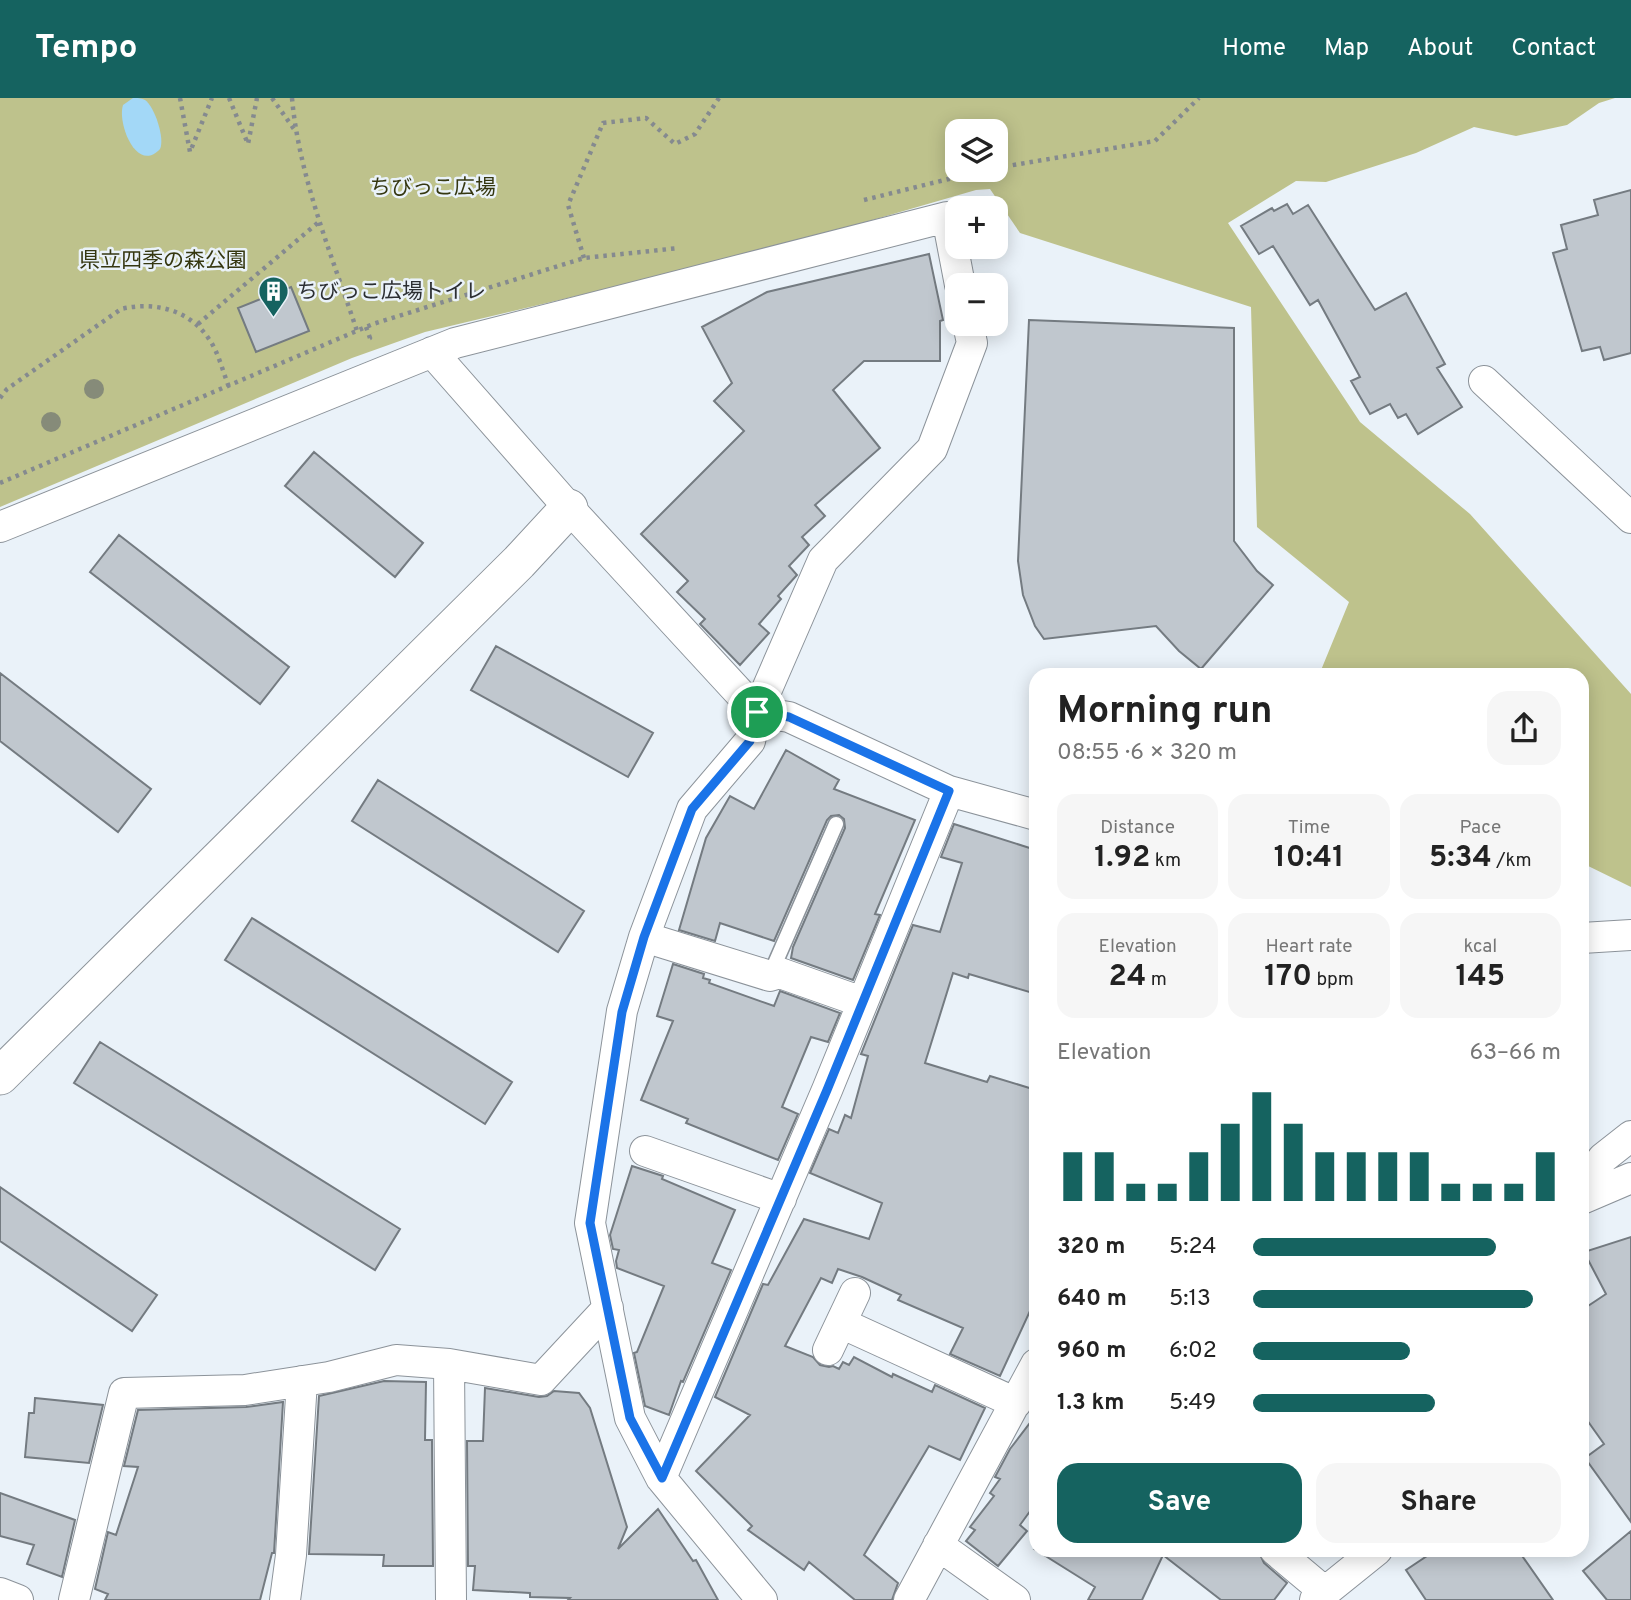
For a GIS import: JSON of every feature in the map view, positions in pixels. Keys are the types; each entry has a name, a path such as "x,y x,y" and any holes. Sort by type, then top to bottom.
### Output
{"street":[{"path":"0,527 468,339 947,217 958,273"},
{"path":"762,1600 662,1478 630,1418 590,1223 622,1012 644,937 692,809 750,741 757,712 823,560 932,449 972,343 971,336"},
{"path":"432,352 569,508 757,712 789,717 949,791 1029,813"},
{"path":"1484,381 1631,517"},
{"path":"0,1076 519,562 569,508"},
{"path":"662,1478 781,1199 949,791"},
{"path":"1589,938 1631,935"},
{"path":"644,937 770,976 780,973 862,1002"},
{"path":"1589,1177 1603,1158 1631,1136"},
{"path":"645,1152 781,1199"},
{"path":"1589,1196 1631,1178"},
{"path":"828,1350 855,1293"},
{"path":"74,1600 124,1393 245,1390 329,1377 396,1360 449,1364 541,1380 608,1308"},
{"path":"842,1323 1016,1403"},
{"path":"449,1364 451,1600"},
{"path":"909,1600 1029,1378"},
{"path":"285,1600 291,1555 302,1381"},
{"path":"938,1545 1015,1600"},
{"path":"1282,1557 1320,1596 1368,1557"},
{"path":"0,1593 18,1600"}],"lane":[{"path":"770,976 836,824"}],"path":[{"path":"180,98 190,152 212,98"},
{"path":"229,98 248,144 257,98"},
{"path":"272,98 295,130"},
{"path":"292,98 295,130 320,221 357,331"},
{"path":"584,258 568,205 603,122 646,118 675,144 695,134 719,98"},
{"path":"1008,166 1155,141 1199,98"},
{"path":"863,200 945,180"},
{"path":"198,324 320,221"},
{"path":"0,483 357,331 584,258 681,248"},
{"path":"0,398 7,389 121,309 139,305 169,308 198,324 212,343 229,387"}],"green space":[{"name":"県立四季の森公園","path":"0,98 1615,98 1599,103 1567,125 1516,136 1474,127 1416,153 1326,182 1296,181 1228,223 1360,422 1470,514 1631,694 1631,887 1589,866 1589,668 1322,668 1349,602 1257,527 1251,307 1020,233 1008,215 1008,196 995,196 990,189 945,196 945,199 769,250 425,332 352,358 0,507"}],"water":[{"path":"133,98 143,99 149,104 158,123 161,144 160,149 152,155 137,151 126,134 123,105"}],"building":[{"path":"1631,190 1631,353 1604,360 1600,347 1582,351 1553,253 1567,249 1561,225 1598,215 1594,200"},
{"path":"1287,204 1293,214 1308,205 1375,310 1406,293 1445,364 1437,368 1462,407 1418,434 1406,414 1398,418 1390,404 1370,414 1351,381 1360,377 1318,300 1310,305 1273,246 1259,254 1241,226 1272,208 1274,211"},
{"path":"929,254 943,320 940,321 940,361 864,361 833,390 880,448 815,505 825,516 802,537 809,545 789,566 797,575 778,596 781,599 759,624 769,633 740,665 700,624 705,619 677,592 688,581 641,534 744,431 714,401 732,383 702,327 767,292"},
{"name":"ちびっこ広場トイレ","path":"291,287 309,331 256,352 238,308"},
{"path":"1029,320 1234,328 1234,541 1257,571 1273,585 1202,668 1179,651 1156,626 1044,639 1035,626 1023,595 1018,561"},
{"path":"314,452 423,543 395,577 285,486"},
{"path":"119,535 289,667 260,704 90,572"},
{"path":"496,646 653,733 628,777 471,690"},
{"path":"0,673 151,789 118,832 0,741"},
{"path":"786,750 839,780 834,789 915,820 875,914 880,915 853,980 791,958 793,947 845,828 844,819 839,815 831,816 827,820 774,941 720,923 715,941 679,930 706,838 730,796 754,809"},
{"path":"378,780 584,911 558,952 352,821"},
{"path":"954,824 1029,848 1029,992 969,974 968,978 953,973 925,1063 987,1082 990,1076 1029,1088 1029,1313 1000,1376 950,1354 963,1328 898,1300 901,1295 862,1277 838,1269 832,1283 821,1278 785,1346 813,1357 820,1365 839,1369 843,1362 849,1365 854,1357 892,1377 893,1374 932,1392 935,1385 985,1408 960,1460 929,1446 864,1555 898,1583 892,1600 855,1600 809,1562 804,1570 748,1530 752,1526 696,1471 750,1415 715,1397 763,1284 768,1285 804,1219 869,1239 882,1203 810,1173 829,1129 838,1133 845,1115 851,1118 868,1056 861,1054 913,925 940,932 962,863 941,857"},
{"path":"252,918 512,1082 485,1124 225,960"},
{"path":"673,964 704,974 703,978 710,980 709,983 774,1006 780,991 840,1013 828,1042 811,1037 782,1107 798,1114 778,1160 686,1123 688,1119 641,1100 673,1021 657,1016"},
{"path":"100,1042 400,1229 375,1270 74,1083"},
{"path":"632,1166 663,1176 662,1179 735,1210 712,1263 731,1270 683,1382 681,1381 669,1415 645,1406 634,1353 637,1352 664,1286 617,1268 619,1250 613,1249 610,1235"},
{"path":"0,1187 157,1295 132,1331 0,1241"},
{"path":"1631,1237 1631,1522 1589,1464 1589,1455 1604,1444 1589,1423 1589,1305 1606,1294 1589,1262 1589,1250"},
{"path":"384,1381 426,1382 425,1440 432,1440 433,1566 383,1566 384,1555 309,1554 319,1396"},
{"path":"485,1388 539,1397 554,1391 579,1393 590,1408 627,1527 618,1549 658,1509 693,1561 696,1560 718,1600 568,1600 570,1598 530,1597 530,1593 473,1590 475,1566 468,1566 467,1441 483,1441"},
{"path":"35,1398 103,1405 89,1463 25,1457 29,1413 34,1413"},
{"path":"283,1402 274,1553 260,1600 105,1600 108,1594 95,1589 108,1532 116,1535 138,1467 124,1466 138,1410 246,1407"},
{"path":"1029,1424 1029,1513 1020,1525 1027,1531 998,1566 966,1541 975,1530 970,1527 994,1496 990,1493 1000,1479 995,1477 1010,1449"},
{"path":"0,1493 75,1520 62,1577 27,1564 34,1545 0,1536"},
{"path":"1631,1531 1631,1600 1607,1600 1583,1571"},
{"path":"1047,1557 1162,1557 1142,1600 1088,1600 1095,1587"},
{"path":"1166,1557 1261,1557 1264,1563 1287,1583 1274,1600 1221,1600"},
{"path":"1426,1557 1523,1557 1553,1600 1426,1600 1406,1570"}],"place":[{"name":"ちびっこ広場トイレ","path":"274,319"}],"route":[{"path":"757,712 789,717 949,791 827,1090 662,1478 630,1418 590,1223 622,1012 644,937 692,809 750,741 757,712"}],"park label":[{"name":"ちびっこ広場","path":"433,188"}]}
